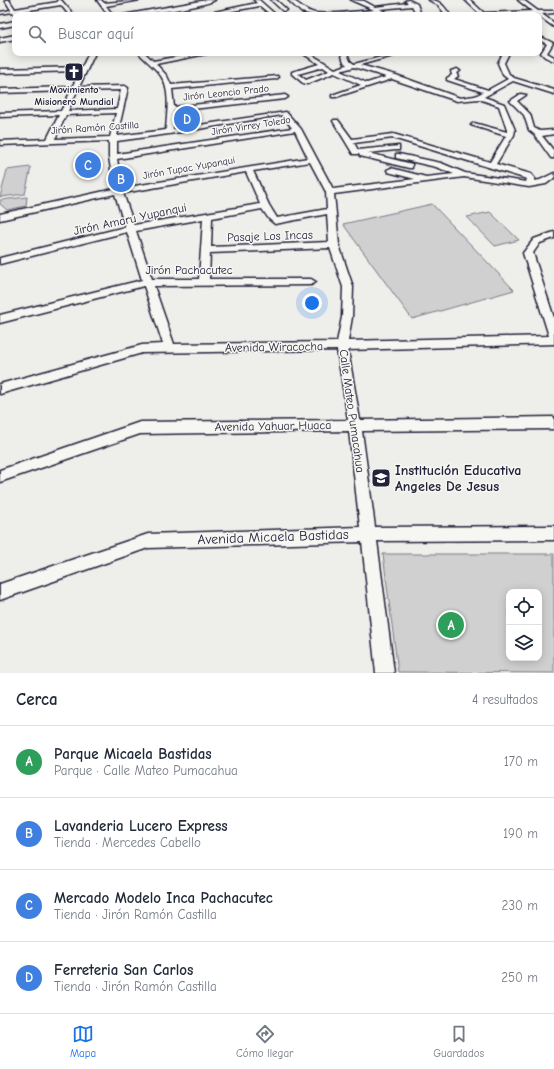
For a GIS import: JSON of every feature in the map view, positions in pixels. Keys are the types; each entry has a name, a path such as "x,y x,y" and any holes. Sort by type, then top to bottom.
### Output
{"street":[{"path":"7,0 15,12"},
{"path":"98,0 108,12"},
{"path":"102,5 138,0"},
{"path":"189,0 205,12"},
{"path":"145,12 213,0"},
{"path":"256,0 270,12"},
{"path":"273,0 285,10"},
{"path":"292,0 304,11 309,12"},
{"path":"353,0 382,12"},
{"path":"404,0 414,4 418,12"},
{"path":"431,0 440,4 446,12"},
{"path":"467,0 482,12"},
{"path":"520,0 537,12 554,12"},
{"path":"20,12 60,1 70,12"},
{"path":"218,12 261,4"},
{"path":"348,12 378,10 414,4"},
{"path":"0,13 12,13"},
{"path":"542,16 554,25"},
{"path":"0,26 12,24"},
{"path":"546,26 554,25"},
{"path":"0,40 12,38"},
{"path":"542,39 550,42 544,53 547,56 554,58"},
{"path":"50,141 65,113 83,69 90,56"},
{"path":"145,56 164,76 168,87 170,109 169,132"},
{"path":"152,63 191,56"},
{"path":"310,56 334,71 367,85"},
{"path":"347,56 347,63 394,76 459,100 470,100 479,97 512,79"},
{"path":"324,65 294,73 306,82 354,65 361,61 386,56"},
{"path":"504,56 501,63 506,74 512,79 554,92"},
{"path":"0,71 83,69"},
{"path":"457,71 453,72 455,76 450,79 489,92"},
{"path":"334,96 394,76"},
{"path":"168,87 276,77"},
{"path":"542,88 554,86"},
{"path":"0,92 123,88 126,90 119,111 113,139 113,157 118,191 129,229 170,349"},
{"path":"522,95 513,101 527,114 531,129 538,133 554,132"},
{"name":"Jirón Leoncio Prado","path":"170,109 284,97"},
{"path":"479,97 502,105 510,130 510,135 492,165"},
{"path":"0,115 119,111"},
{"name":"Jirón Ramón Castilla","path":"0,143 113,139 169,132 280,114 286,115"},
{"name":"Calle Mateo Pumacahua","path":"286,115 297,129 330,192 334,245 348,288 347,317 342,346 355,425 385,673"},
{"path":"336,121 355,152 421,168"},
{"path":"474,125 510,135"},
{"name":"Jirón Virrey Toledo","path":"113,157 297,129"},
{"path":"538,133 537,136 554,156"},
{"path":"349,142 393,136 528,176 531,179 529,185"},
{"path":"360,152 396,148"},
{"path":"399,156 443,166 464,175 529,185 543,182 554,175"},
{"name":"Jirón Tupac Yupanqui","path":"0,216 118,191 313,159"},
{"path":"248,169 265,206 275,221 332,211"},
{"path":"392,170 428,179"},
{"path":"330,192 464,175"},
{"name":"Jirón Amaru Yupanqui","path":"0,261 129,229 265,206"},
{"path":"204,283 208,215"},
{"path":"554,235 537,241 528,253 554,335"},
{"name":"Pasaje Los Incas","path":"206,250 334,245"},
{"name":"Jirón Pachacutec","path":"0,319 147,282 311,282"},
{"name":"Avenida Wiracocha","path":"0,389 142,349 342,346 554,340"},
{"name":"Avenida Yahuar Huaca","path":"0,476 140,428 554,423"},
{"name":"Avenida Micaela Bastidas","path":"0,592 148,541 369,534 554,533"}],"shaded area":[{"path":"31,167 25,194 0,197 7,170"},
{"path":"27,197 26,206 7,210 0,204 0,200"},
{"path":"432,204 514,290 412,319 343,224"},
{"path":"490,212 519,240 495,246 467,217"},
{"path":"383,554 554,554 554,673 398,672"}],"place":[{"name":"Movimiento Misionero Mundial","path":"74,72"},
{"name":"Ferreteria San Carlos","path":"187,119"},
{"name":"Mercado Modelo Inca Pachacutec","path":"88,165"},
{"name":"Lavanderia Lucero Express","path":"121,179"},
{"name":"Institución Educativa Angeles De Jesus","path":"381,478"},
{"name":"Parque Micaela Bastidas","path":"451,625"}]}
